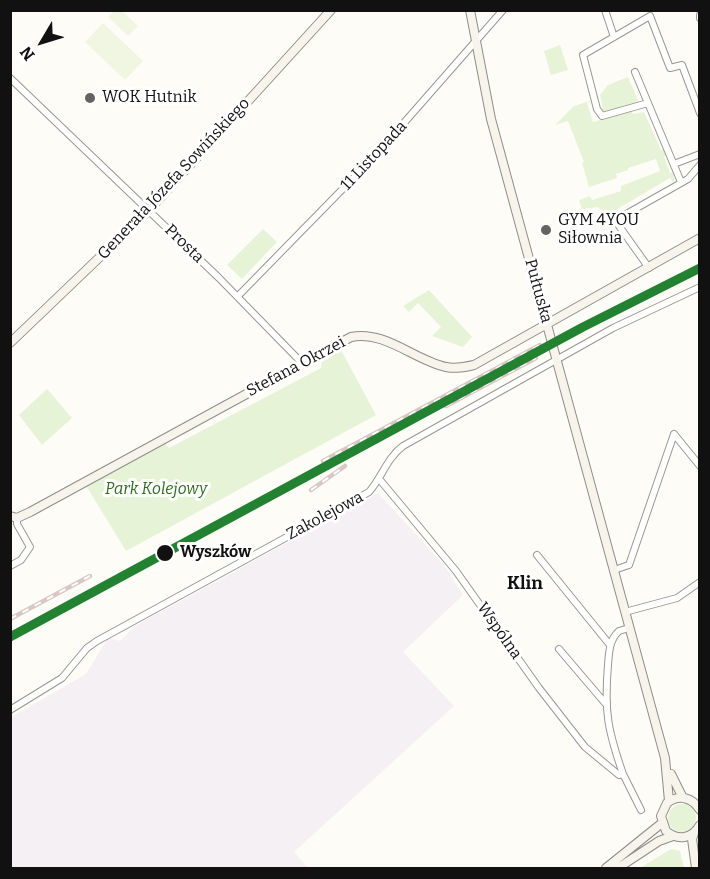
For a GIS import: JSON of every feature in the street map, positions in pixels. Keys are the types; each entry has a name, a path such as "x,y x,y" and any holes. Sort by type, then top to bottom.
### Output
{"street":[{"name":"Generała Józefa Sowińskiego","path":"10,343 149,210 331,10"},
{"name":"Pułtuska","path":"470,10 491,119 548,325 555,361 665,758 669,801"},
{"name":"11 Listopada","path":"238,296 362,170 476,44 503,10"},
{"path":"605,10 614,37"},
{"path":"648,103 606,116 599,113 583,55 649,14 670,68 682,65 699,113"},
{"path":"635,72 681,182"},
{"name":"Prosta","path":"10,78 238,296 302,363"},
{"path":"674,164 699,154"},
{"path":"649,268 619,226 619,221 621,217 681,182 699,165"},
{"name":"Stefana Okrzei","path":"10,566 21,560 30,547 14,517 351,337 368,335 440,365 459,368 474,365 699,238"},
{"name":"Zakolejowa","path":"10,710 62,678 87,648 97,641 369,492 380,480 389,460 403,446 612,328 699,287"},
{"path":"614,570 628,565 674,434 699,466"},
{"name":"Wspólna","path":"380,480 456,571 539,688 585,747 615,774 623,774"},
{"path":"537,555 610,645"},
{"path":"625,612 677,598 699,582"},
{"path":"629,628 619,631 610,645 604,703 608,727 623,774 641,810"},
{"path":"559,649 604,703"},
{"name":"Pułtuska","path":"665,758 686,799 699,810"},
{"path":"696,868 676,837 662,823 661,813 669,801 699,796"},
{"path":"606,868 662,823"},
{"path":"696,868 692,839 699,825"},
{"path":"618,868 660,841 694,833"}],"shaded area":[{"path":"378,493 444,565 463,595 403,652 454,706 294,852 308,868 11,868 10,718 86,674 108,638 120,641 135,626"}],"green space":[{"path":"114,11 122,11 138,26 128,36 108,17"},
{"path":"103,23 143,61 125,80 85,42"},
{"path":"560,45 568,70 551,75 544,51"},
{"path":"628,77 640,105 603,114 600,109 603,108 600,95 608,85"},
{"path":"592,100 587,103 593,122 631,111 633,114 644,112 661,150 666,148 667,154 664,157 670,173 674,171 674,184 670,178 607,215 598,207 582,209 579,200 590,196 592,200 621,191 621,186 660,171 656,159 628,168 616,174 617,178 589,187 582,163 584,162 568,121 555,125 574,106"},
{"path":"263,229 277,242 242,279 227,265"},
{"path":"429,290 472,337 463,347 432,336 441,327 418,303 409,312 403,306"},
{"name":"Park Kolejowy","path":"340,348 376,415 126,551 85,484 163,441 169,448 321,368 322,359"},
{"path":"47,389 72,418 42,445 19,415"},
{"path":"682,804 692,808 696,818 692,828 682,832 672,828 668,818 672,808"},
{"path":"671,849 680,851 684,868 640,868"}],"railway":[{"path":"323,461 540,345"},
{"path":"446,406 536,358"},
{"path":"311,490 345,466"},
{"path":"10,619 90,576"}],"transit line":[{"path":"10,637 583,327 700,268"}],"place":[{"name":"WOK Hutnik","path":"90,98"},
{"name":"GYM 4YOU Siłownia","path":"546,230"},
{"name":"Wyszków","path":"165,553"}],"district":[{"name":"Klin","path":"525,584"}]}
